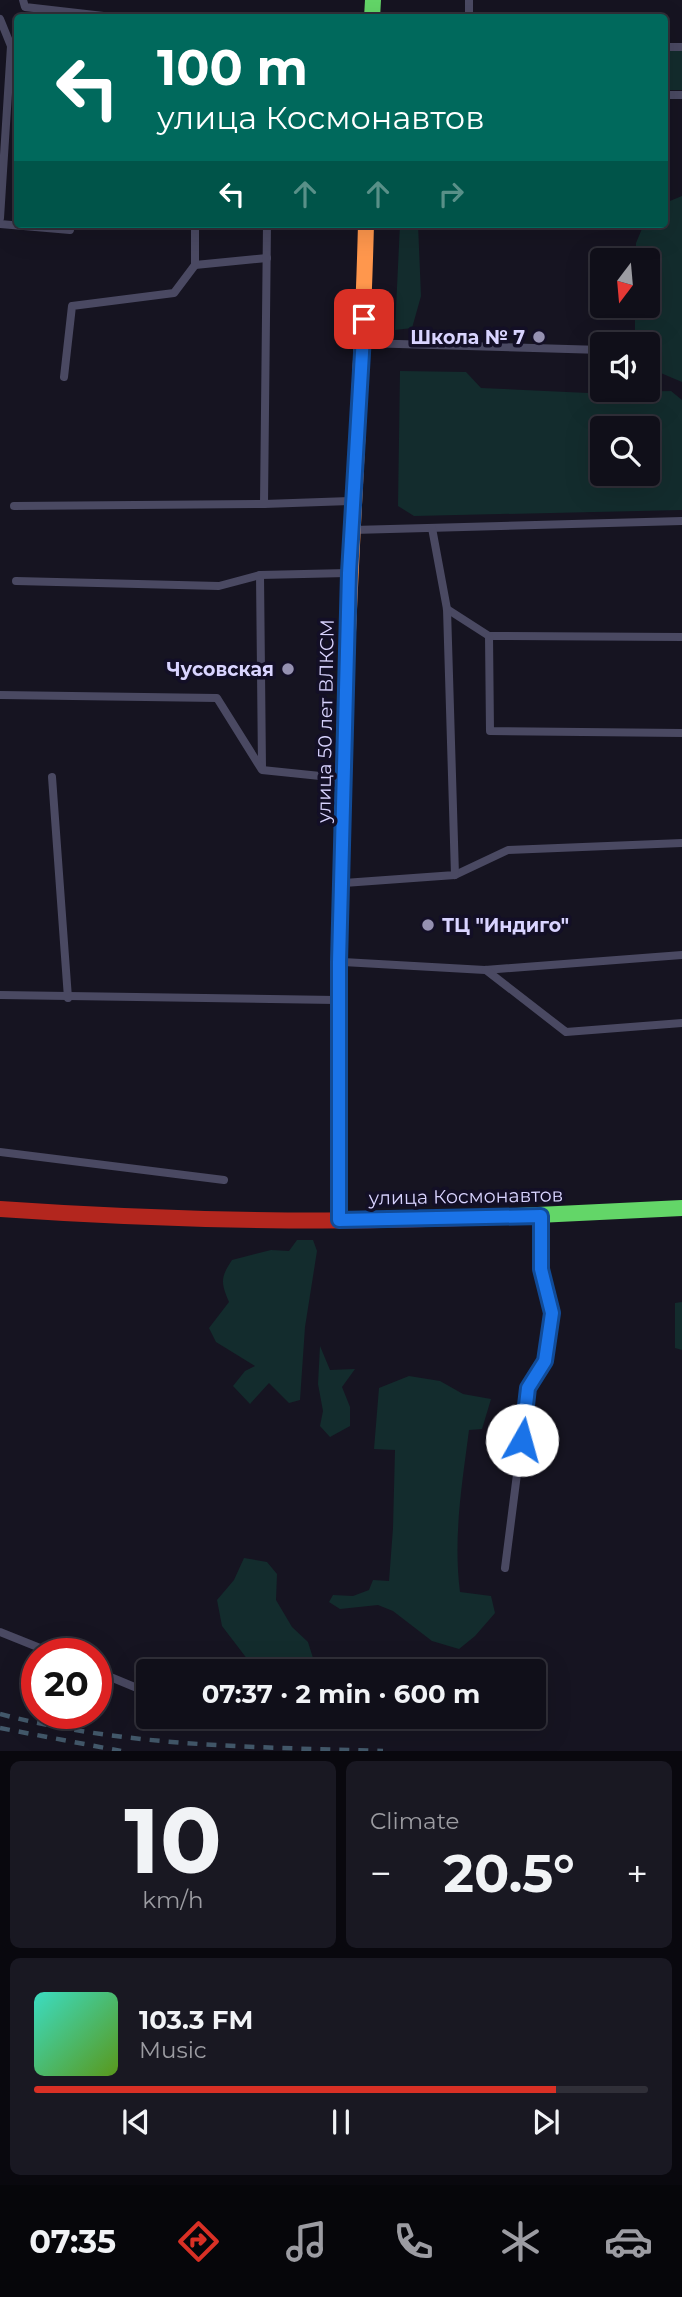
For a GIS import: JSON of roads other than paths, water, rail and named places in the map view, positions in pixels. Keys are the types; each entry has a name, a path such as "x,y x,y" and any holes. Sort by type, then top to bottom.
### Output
{"street":[{"name":"улица 50 лет ВЛКСМ","path":"339,1220 339,962 349,573 363,343 366,228"},
{"name":"улица Космонавтов","path":"0,1209 212,1220 339,1220 541,1216 682,1208"}],"lane":[{"path":"23,0 25,7 86,14"},
{"path":"0,19 14,47 0,218"},
{"path":"47,228 70,228"},
{"path":"64,377 72,306 174,293 195,265 195,228"},
{"path":"264,504 267,228"},
{"path":"195,265 267,258"},
{"path":"363,343 590,350"},
{"path":"14,506 354,501"},
{"path":"353,530 682,521"},
{"path":"432,528 447,609 455,875"},
{"path":"16,581 219,586 260,575 349,573"},
{"path":"260,575 262,770"},
{"path":"447,609 489,636 682,637"},
{"path":"489,636 490,731 682,733"},
{"path":"0,695 217,698 262,770"},
{"path":"262,770 330,777 345,775"},
{"path":"52,777 68,998"},
{"path":"341,883 455,875 508,850 682,843"},
{"path":"339,962 485,970 682,955"},
{"path":"485,970 566,1032 682,1023"},
{"path":"1,998 339,1000"},
{"path":"0,1152 224,1180"},
{"path":"505,1568 528,1388 545,1361 552,1313 541,1269 541,1216"},
{"path":"0,1632 21,1640"},
{"path":"112,1678 136,1688"}],"railway":[{"path":"0,1714 47,1725 143,1739 238,1746 383,1751"},
{"path":"0,1728 121,1751"}],"place":[{"name":"Школа № 7","path":"539,337"},
{"name":"Чусовская","path":"288,669"},
{"name":"ТЦ \"Индиго\"","path":"428,925"}]}
